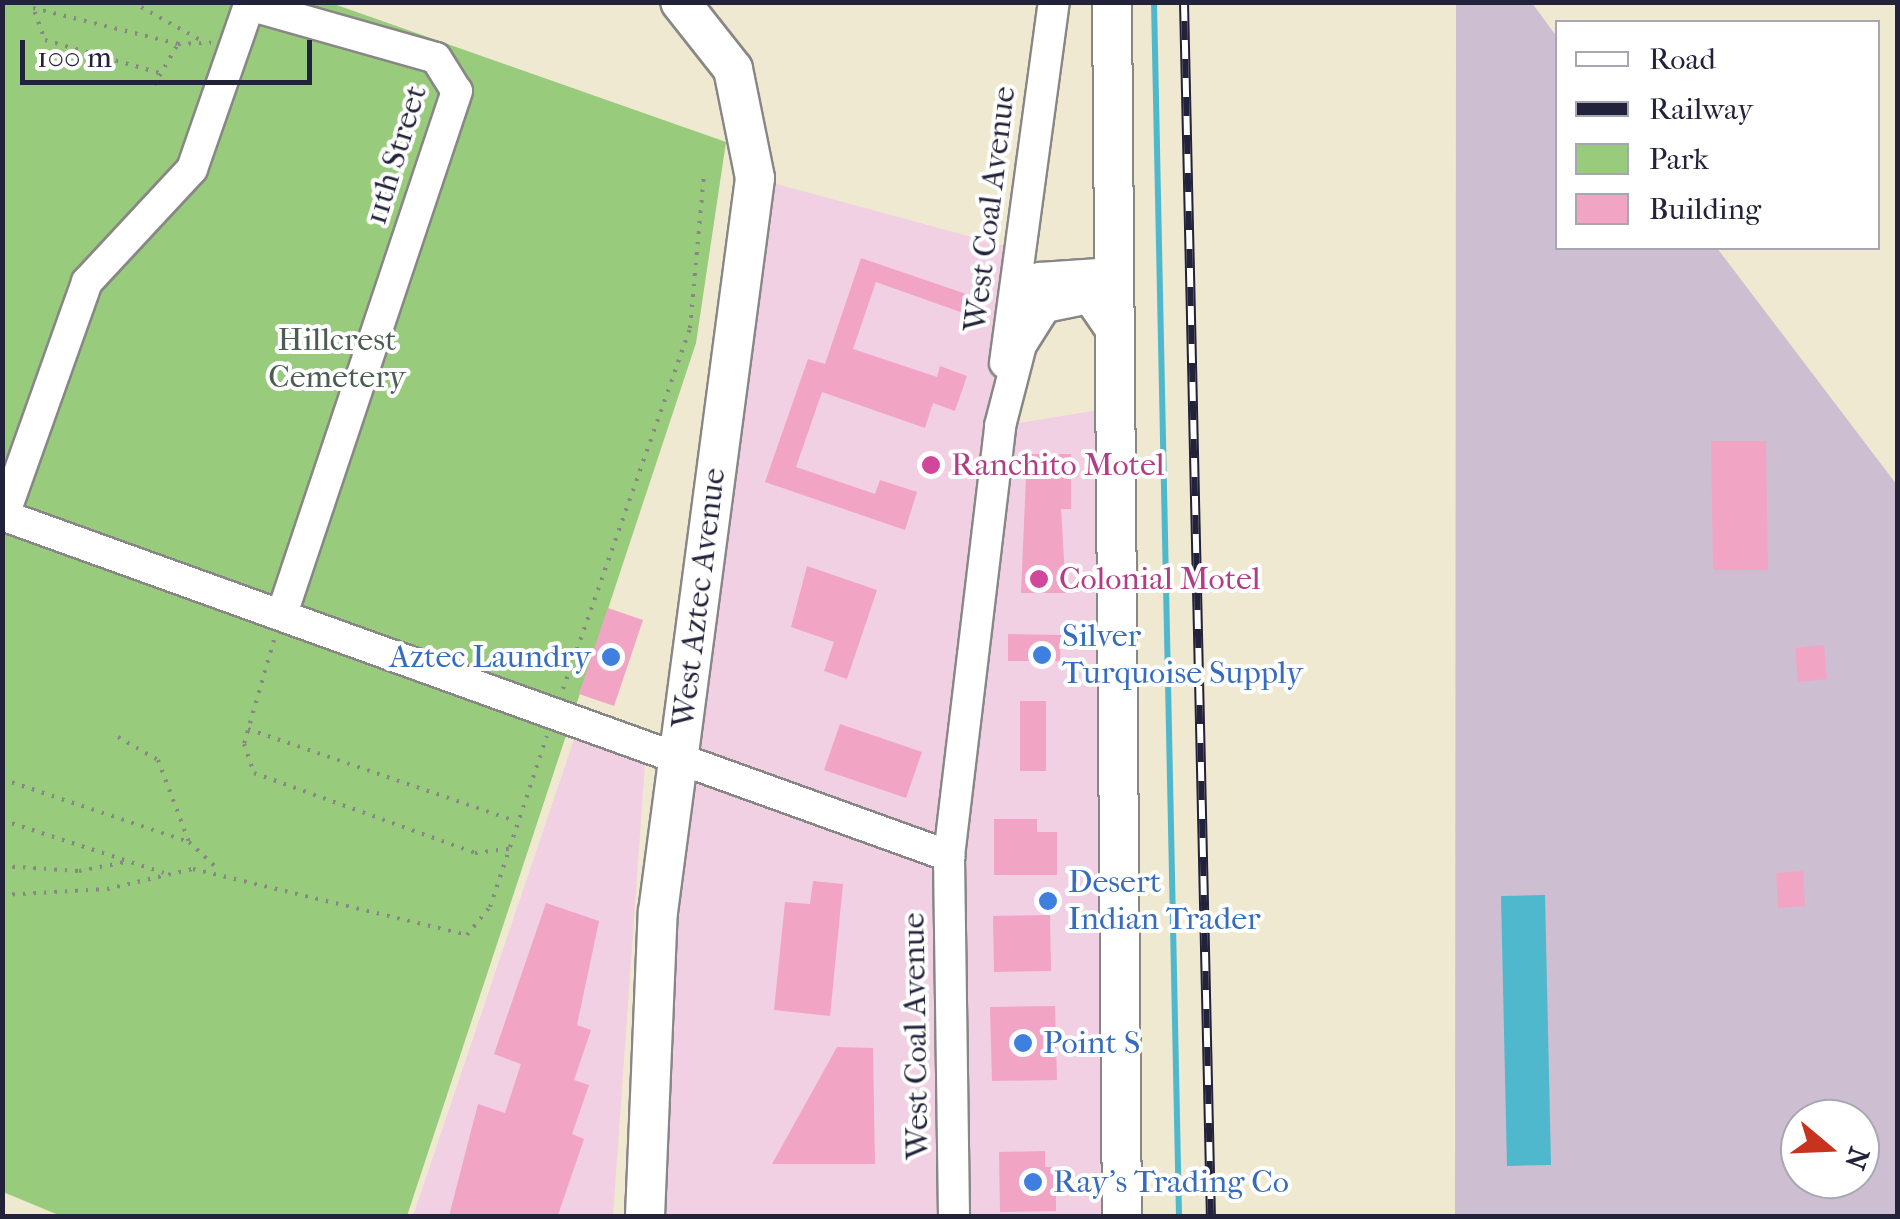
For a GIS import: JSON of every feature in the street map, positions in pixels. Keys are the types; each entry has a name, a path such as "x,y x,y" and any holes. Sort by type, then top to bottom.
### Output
{"main road":[{"name":"West Aztec Avenue","path":"645,1216 658,912 755,178 733,69 680,2"},
{"path":"1112,2 1122,1216"}],"street":[{"name":"West Coal Avenue","path":"954,1216 949,856 1000,426 1008,326 1054,2"},
{"name":"11th Street","path":"282,614 457,91 436,58 266,6 239,16 215,45 192,169 86,282 4,515 282,614 577,714 949,856"},
{"path":"1008,326 1040,278 1114,273"},
{"path":"1000,426 1021,345 1045,307 1088,298 1115,336"}],"path":[{"path":"132,2 215,45"},
{"path":"31,5 178,44 215,45"},
{"path":"31,5 45,40 159,74"},
{"path":"154,85 178,44"},
{"path":"282,614 247,729 245,764 254,773 460,848 509,848"},
{"path":"247,729 513,820"},
{"path":"118,736 158,760 188,842"},
{"path":"2,778 188,842 223,872"},
{"path":"2,820 165,873"},
{"path":"2,866 60,872 127,861"}],"shaded area":[{"path":"1456,3 1532,3 1555,34 1555,250 1719,250 1897,485 1897,1216 1455,1216"},
{"path":"755,178 1016,249 1000,426 1116,407 1122,1216 645,1216 658,912"},
{"path":"574,739 645,764 613,1216 413,1216"}],"green space":[{"name":"Hillcrest Cemetery","path":"2,3 331,3 726,142 696,343 407,1216 61,1216 3,1192"}],"water":[{"path":"1545,895 1551,1165 1507,1166 1501,896"}],"building":[{"path":"861,258 972,296 966,314 876,282 853,349 937,377 940,366 967,376 955,411 933,403 925,428 822,392 796,467 875,494 880,480 917,492 905,530 765,482 808,359 825,364"},
{"path":"1711,441 1766,441 1768,570 1713,570"},
{"path":"1027,454 1071,454 1071,509 1061,509 1066,593 1021,593"},
{"path":"807,566 877,590 847,679 824,671 834,642 791,627"},
{"name":"Aztec Laundry","path":"608,608 643,620 614,706 579,694"},
{"path":"1008,634 1061,635 1060,661 1008,661"},
{"path":"1824,645 1827,679 1798,682 1795,648"},
{"path":"1020,701 1046,701 1046,771 1020,771"},
{"path":"840,724 922,752 906,798 824,770"},
{"path":"994,819 1037,819 1037,832 1057,832 1057,875 994,875"},
{"path":"1803,871 1805,906 1778,908 1776,873"},
{"path":"813,881 843,884 830,1016 774,1010 785,902 810,904"},
{"path":"546,903 599,921 577,1025 591,1030 574,1080 589,1085 572,1134 584,1139 558,1215 449,1216 478,1104 505,1113 521,1064 494,1054"},
{"path":"1050,915 1051,971 994,972 993,916"},
{"name":"Point S","path":"1055,1006 1057,1080 992,1081 990,1007"},
{"path":"837,1047 873,1048 875,1164 772,1164"},
{"path":"1045,1151 1045,1167 1056,1167 1056,1211 1000,1212 999,1152"}],"waterway":[{"path":"1154,2 1179,1216"}],"railway":[{"path":"1184,2 1211,1216"}],"place":[{"name":"Ranchito Motel","path":"931,465"},
{"name":"Colonial Motel","path":"1039,579"},
{"name":"Silver Turquoise Supply","path":"1042,655"},
{"name":"Aztec Laundry","path":"611,657"},
{"name":"Desert Indian Trader","path":"1048,901"},
{"name":"Point S","path":"1023,1043"},
{"name":"Ray's Trading Co","path":"1033,1182"}]}
